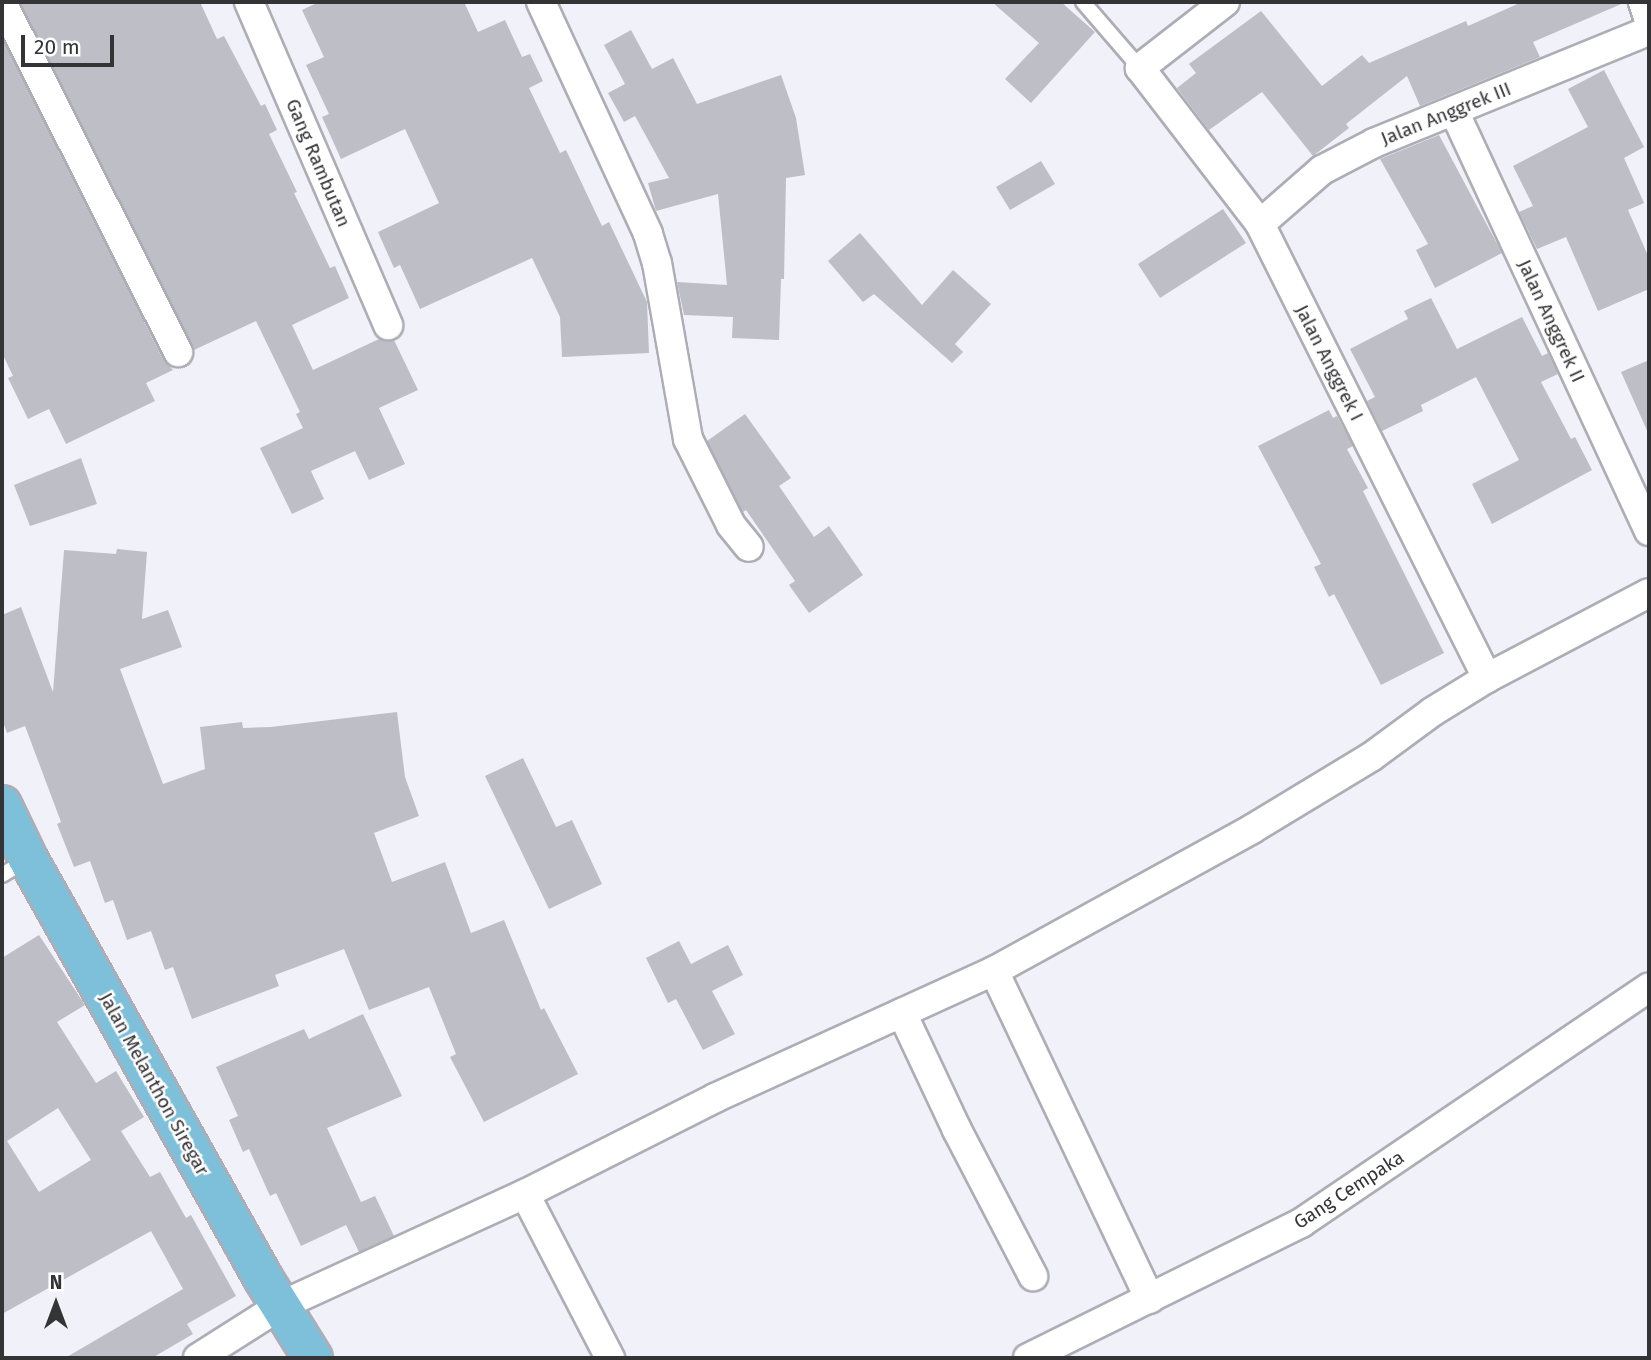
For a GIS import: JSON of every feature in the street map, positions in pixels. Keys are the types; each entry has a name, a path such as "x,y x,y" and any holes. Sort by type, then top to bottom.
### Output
{"main road":[{"name":"Jalan Melanthon Siregar","path":"2,805 15,867 313,1358"}],"street":[{"path":"2,2 178,352"},
{"name":"Gang Rambutan","path":"249,2 388,325"},
{"path":"541,2 648,234 657,263 688,439 732,525 749,547"},
{"path":"1140,68 1225,2"},
{"path":"1643,2 1649,20"},
{"name":"Jalan Anggrek III","path":"1260,225 1322,170 1374,143 1649,31"},
{"name":"Jalan Anggrek I","path":"1140,68 1260,225 1487,678"},
{"name":"Jalan Anggrek II","path":"1454,111 1649,531"},
{"path":"198,1358 280,1306 525,1194 715,1098 994,971 1252,829 1371,757 1432,712 1487,678 1649,593"},
{"path":"994,971 1150,1299"},
{"name":"Gang Cempaka","path":"1028,1358 1062,1351 1150,1299 1301,1223 1649,987"},
{"path":"902,1013 962,1141 1033,1276"},
{"path":"525,1194 610,1358"}],"lane":[{"path":"1083,2 1140,68"}],"building":[{"path":"20,2 200,2 217,39 224,36 261,106 265,104 277,130 269,134 297,192 294,193 330,268 335,266 349,298 292,325 313,370 379,339 394,340 418,390 379,408 405,464 369,480 355,451 311,471 324,499 292,514 260,448 303,428 296,414 300,412 256,321 194,350"},
{"path":"319,2 464,2 478,32 505,20 522,57 530,54 543,81 529,88 560,153 566,150 602,226 609,222 647,302 649,353 562,357 560,317 532,258 420,309 400,265 394,268 378,232 439,203 405,129 341,159 322,117 329,114 306,65 324,57 302,10"},
{"path":"992,2 1061,2 1095,32 1031,103 1005,79 1039,43"},
{"path":"1522,2 1626,2 1533,42 1540,57 1420,106 1407,76 1346,124 1349,128 1313,156 1262,92 1209,130 1177,88 1196,73 1189,64 1261,11 1322,86 1362,55 1369,63 1466,21 1468,26"},
{"path":"631,30 652,69 673,58 697,104 781,75 796,118 805,175 786,178 784,279 781,279 779,340 732,338 733,317 684,315 677,282 727,285 718,194 656,211 648,183 669,178 635,116 624,122 608,93 625,84 604,45"},
{"path":"2,38 163,359 173,370 146,383 155,401 66,444 49,409 28,419 8,378 13,376 2,353"},
{"path":"1604,70 1644,147 1624,158 1644,203 1628,210 1649,258 1649,289 1598,311 1566,237 1537,249 1519,212 1533,206 1513,166 1588,127 1568,89"},
{"path":"1439,135 1502,253 1435,288 1416,250 1428,244 1380,159"},
{"path":"1041,161 1055,184 1010,210 996,187"},
{"path":"1223,209 1246,243 1160,298 1138,264"},
{"path":"860,233 922,305 953,270 991,304 955,344 963,352 952,363 874,294 863,302 828,261"},
{"path":"1431,298 1457,349 1522,317 1542,356 1548,353 1558,374 1541,382 1571,439 1575,437 1592,470 1492,524 1472,484 1519,460 1476,377 1421,405 1423,411 1382,431 1367,401 1375,397 1350,349 1408,319 1404,311"},
{"path":"1649,360 1649,435 1621,372"},
{"path":"1329,410 1333,418 1337,416 1353,446 1347,449 1368,488 1363,491 1444,653 1381,685 1334,594 1329,597 1314,567 1321,564 1258,446"},
{"path":"745,414 791,478 779,486 814,537 829,526 863,575 809,613 789,585 795,581 746,510 743,512 707,441"},
{"path":"81,458 97,504 30,526 14,485"},
{"path":"117,549 147,552 142,619 168,610 182,647 120,669 163,784 205,769 200,727 242,722 243,728 271,727 397,712 405,777 419,816 374,833 392,882 445,862 471,933 504,920 541,1010 544,1008 578,1074 484,1122 450,1057 456,1054 429,987 369,1010 344,949 275,975 279,986 192,1019 173,967 165,970 151,931 127,940 113,900 105,903 90,861 74,867 57,824 61,822 25,726 7,733 2,719 2,615 21,607 53,692 64,550 116,554"},
{"path":"523,758 556,827 572,820 602,884 549,909 485,776"},
{"path":"39,935 85,1005 57,1022 96,1083 116,1071 144,1117 121,1131 150,1177 160,1172 186,1218 191,1215 236,1296 187,1324 193,1334 152,1358 65,1358 183,1289 151,1231 2,1314 2,958","holes":["58,1108 91,1160 39,1192 7,1141"]},
{"path":"679,941 691,964 728,945 743,975 712,991 735,1034 703,1050 676,999 668,1003 646,958"},
{"path":"363,1014 402,1096 327,1128 361,1202 375,1196 394,1236 359,1252 346,1225 301,1246 276,1193 270,1196 249,1149 243,1152 229,1120 238,1116 216,1067 304,1029 309,1039"}]}
